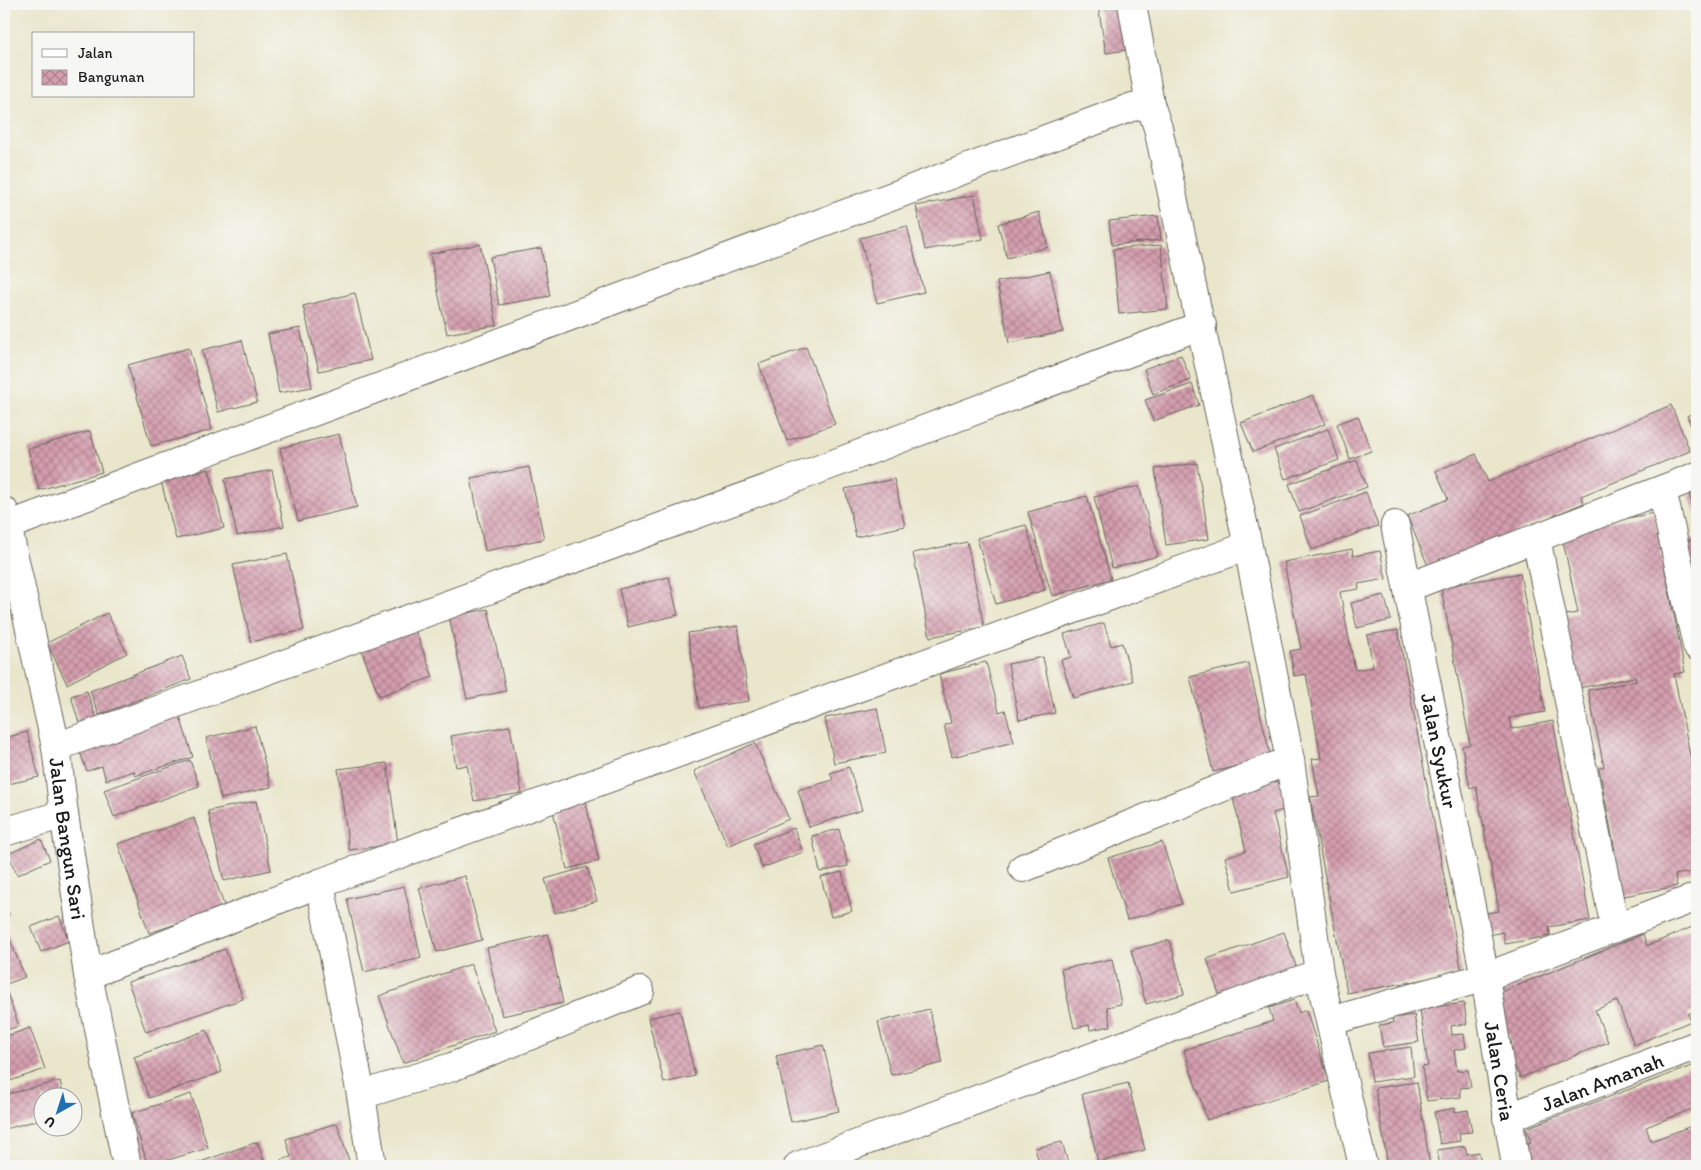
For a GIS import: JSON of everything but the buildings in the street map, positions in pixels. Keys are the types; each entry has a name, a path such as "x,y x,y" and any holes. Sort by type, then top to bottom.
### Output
{"street":[{"path":"1132,4 1150,104 1158,128 1202,325 1248,546 1290,760 1318,974 1331,1021 1363,1166"},
{"path":"5,519 1132,107 1150,104"},
{"path":"56,747 788,481 1202,325"},
{"path":"1409,587 1697,476"},
{"path":"1662,490 1695,618 1697,646"},
{"name":"Jalan Bangun Sari","path":"5,519 56,747 88,975 126,1166"},
{"name":"Jalan Syukur","path":"1395,525 1409,587 1485,977"},
{"path":"1536,538 1615,928"},
{"path":"88,975 320,883 1248,546"},
{"path":"1023,868 1290,760"},
{"path":"4,832 64,814"},
{"path":"320,883 361,1094 372,1166"},
{"path":"1331,1021 1485,977 1697,897"},
{"path":"798,1166 1318,974"},
{"name":"Jalan Ceria","path":"1485,977 1516,1166"},
{"path":"361,1094 452,1067 640,992"},
{"name":"Jalan Amanah","path":"1507,1118 1697,1045"}]}
